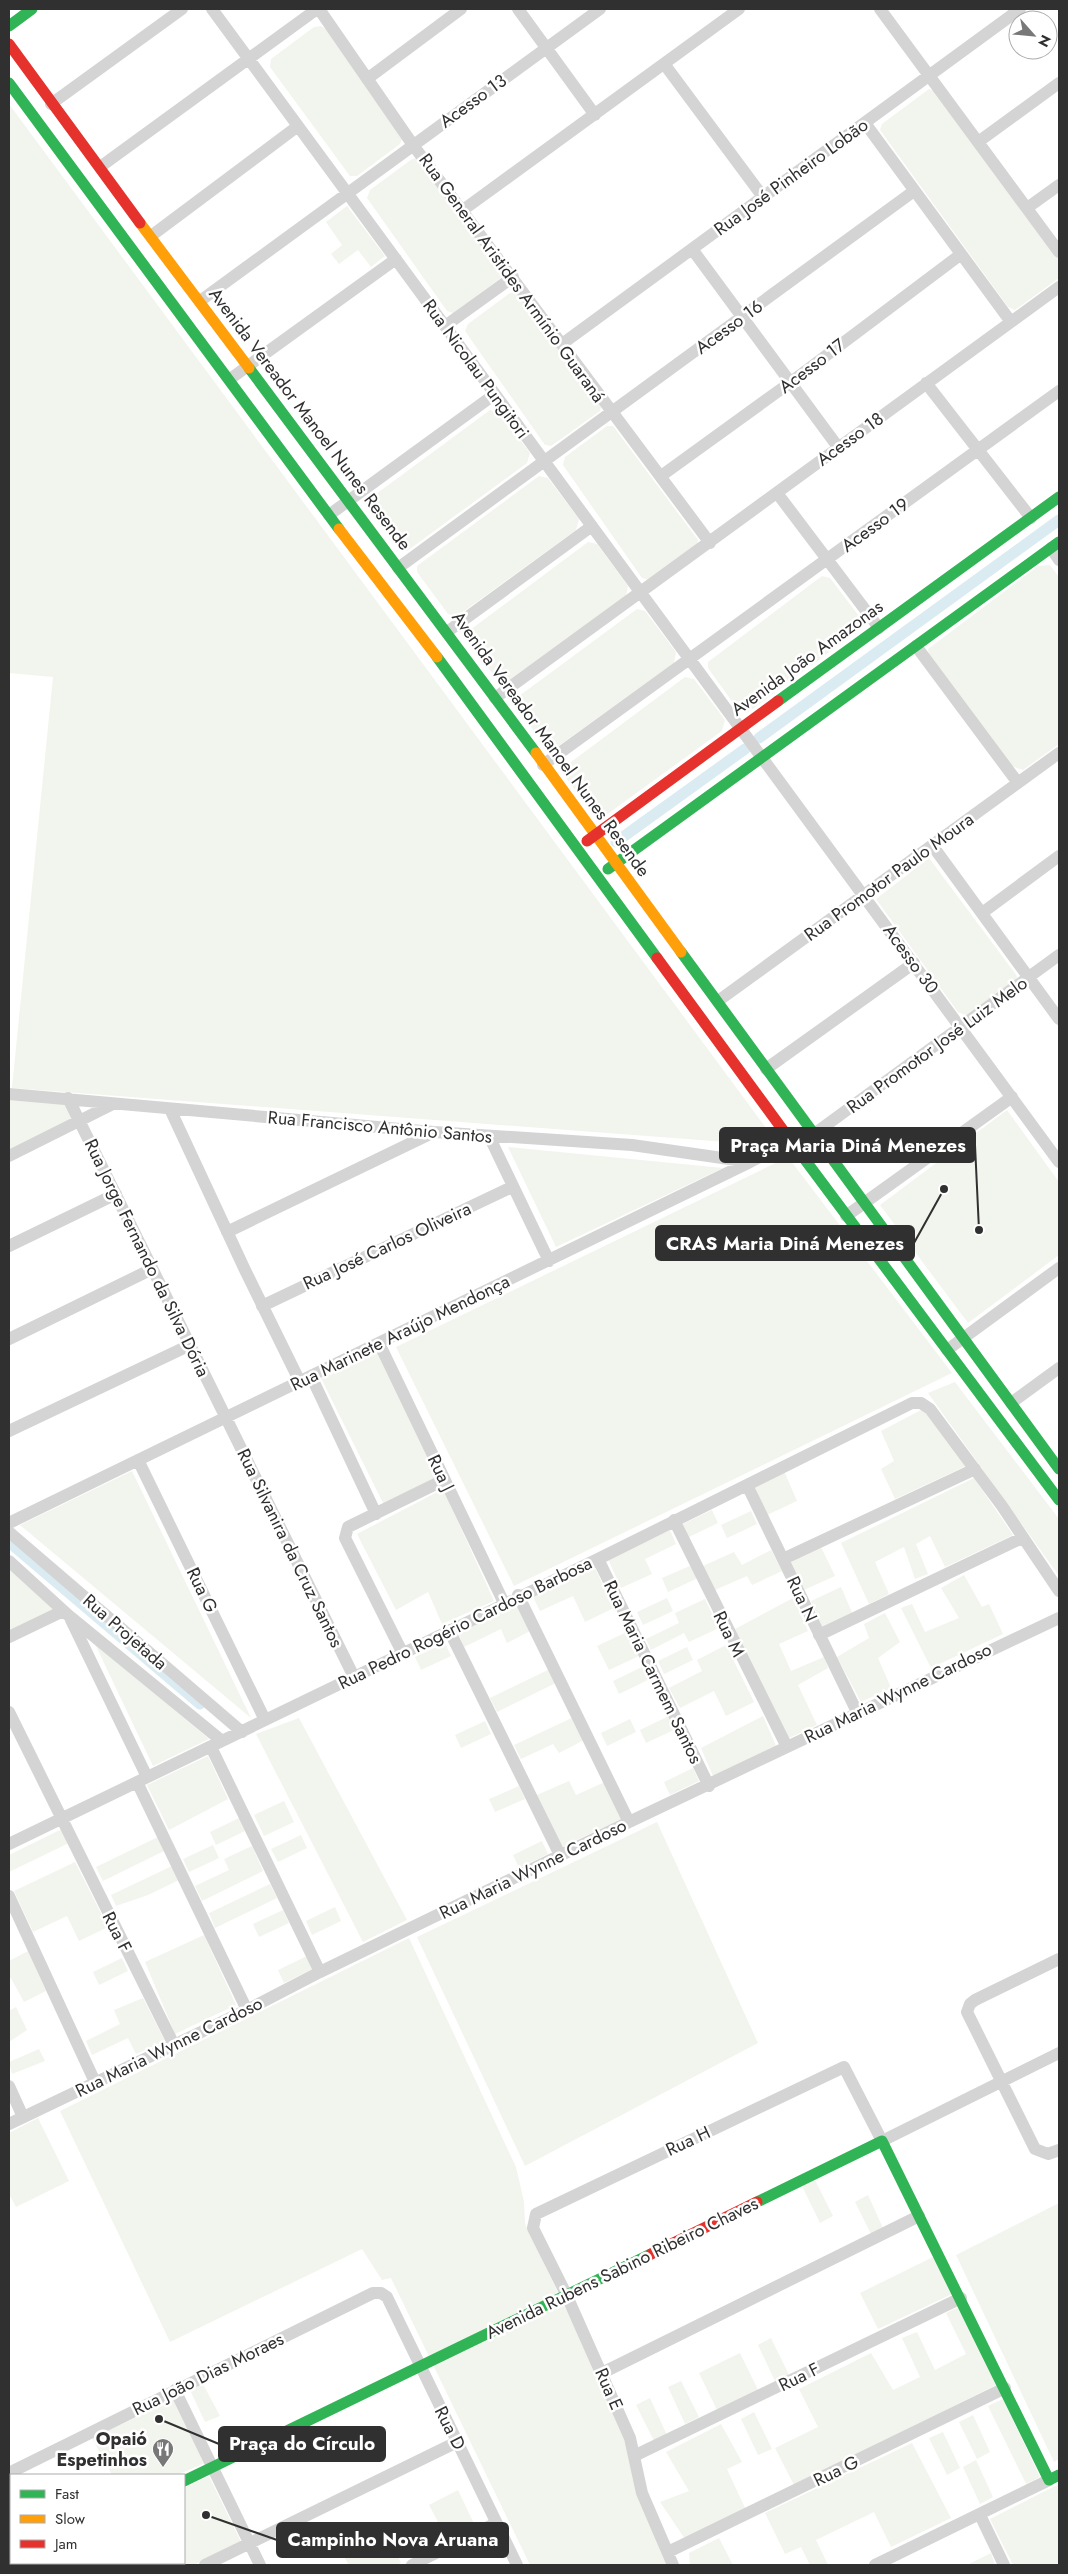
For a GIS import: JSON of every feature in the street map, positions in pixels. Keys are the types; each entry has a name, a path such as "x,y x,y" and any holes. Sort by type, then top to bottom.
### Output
{"street":[{"path":"9,26 32,9"},
{"path":"51,104 182,9"},
{"name":"Rua Nicolau Pungitori","path":"212,9 762,756"},
{"path":"100,167 318,9"},
{"name":"Rua General Aristides Armínio Guaraná","path":"318,9 414,145 611,413 661,476 710,543"},
{"path":"366,79 462,9"},
{"path":"518,9 596,115"},
{"name":"Acesso 13","path":"200,300 600,9"},
{"path":"463,210 596,115 739,9"},
{"path":"880,9 1059,252"},
{"name":"Rua José Pinheiro Lobão","path":"562,344 1020,9"},
{"name":"Avenida Vereador Manoel Nunes Resende","path":"9,44 51,104 200,300 447,632 1059,1469"},
{"path":"664,65 763,197"},
{"path":"9,83 329,514 484,718 790,1141 1059,1500"},
{"path":"978,142 1059,83"},
{"path":"865,123 1010,322"},
{"path":"151,236 298,126"},
{"path":"1027,208 1059,185"},
{"name":"Acesso 16","path":"398,568 914,191"},
{"path":"692,249 838,447"},
{"name":"Acesso 17","path":"661,476 791,382 960,255"},
{"path":"230,379 396,260"},
{"path":"445,326 512,277"},
{"name":"Acesso 18","path":"641,593 1059,287"},
{"path":"926,383 1031,518"},
{"name":"Acesso 19","path":"544,765 1059,390"},
{"path":"329,514 494,394"},
{"path":"777,493 879,628"},
{"name":"Avenida João Amazonas","path":"577,849 1059,497"},
{"path":"447,632 592,526"},
{"path":"598,877 762,756 1055,545 1059,560"},
{"path":"495,698 641,593"},
{"path":"916,646 1018,783"},
{"name":"Rua Promotor Paulo Moura","path":"718,1001 1059,753"},
{"name":"Acesso 30","path":"762,756 1059,1162"},
{"path":"932,845 1059,1019"},
{"path":"982,913 1059,856"},
{"name":"Rua Promotor José Luiz Melo","path":"811,1130 961,1028 1059,955"},
{"path":"766,1069 914,963"},
{"name":"Rua Francisco Antônio Santos","path":"9,1094 68,1098 111,1105 434,1132 632,1145 750,1162"},
{"path":"846,1216 1012,1097"},
{"name":"Rua Jorge Fernando da Silva Dória","path":"68,1098 226,1418"},
{"path":"9,1156 111,1105"},
{"path":"170,1109 262,1306 305,1379 376,1514"},
{"path":"790,1141 811,1130"},
{"path":"227,1232 434,1132"},
{"path":"489,1136 512,1187 549,1260"},
{"name":"Rua Marinete Araújo Mendonça","path":"9,1523 790,1141"},
{"name":"Rua José Carlos Oliveira","path":"262,1306 512,1187"},
{"path":"9,1246 116,1194"},
{"path":"946,1350 1059,1268"},
{"path":"9,1339 152,1269"},
{"name":"Rua J","path":"379,1343 504,1603"},
{"path":"9,1431 190,1345"},
{"path":"1011,1403 1059,1368"},
{"name":"Rua Pedro Rogério Cardoso Barbosa","path":"9,1844 402,1654 518,1595 598,1559 912,1403 921,1403 930,1409 975,1469"},
{"name":"Rua Silvanira da Cruz Santos","path":"226,1418 354,1677"},
{"name":"Rua G","path":"138,1460 266,1720"},
{"path":"783,1559 975,1469 1059,1591"},
{"path":"402,1654 344,1536 348,1527 444,1480"},
{"name":"Rua N","path":"747,1484 857,1712"},
{"name":"Rua M","path":"674,1520 787,1747"},
{"name":"Rua Projetada","path":"9,1532 242,1732"},
{"path":"819,1635 1022,1538"},
{"name":"Rua Maria Carmem Santos","path":"598,1559 709,1786"},
{"name":"Rua Projetada","path":"9,1561 216,1744"},
{"path":"518,1595 629,1822"},
{"path":"9,1637 66,1613 247,2010"},
{"name":"Rua Maria Wynne Cardoso","path":"9,2124 247,2010 320,1972 560,1855 709,1786 857,1712 1059,1618"},
{"path":"450,1630 560,1855"},
{"path":"9,1712 60,1819"},
{"path":"216,1744 320,1972"},
{"name":"Rua F","path":"60,1819 174,2045"},
{"path":"9,1896 95,2082"},
{"path":"1059,1959 975,2000 969,2007 967,2015 1035,2149 1044,2154 1059,2150"},
{"name":"Avenida Rubens Sabino Ribeiro Chaves","path":"185,2481 420,2369 566,2294 1059,2053"},
{"name":"Rua H","path":"534,2217 541,2210 844,2067 882,2141"},
{"path":"9,2086 23,2117"},
{"path":"875,2565 1054,2478 1004,2388 882,2141"},
{"path":"602,2373 920,2216"},
{"name":"Rua E","path":"534,2217 532,2228 566,2294 636,2454 642,2494 673,2565"},
{"name":"Rua João Dias Moraes","path":"9,2473 373,2293 381,2293"},
{"name":"Rua D","path":"381,2293 387,2297 420,2369 517,2565"},
{"name":"Rua F","path":"636,2454 961,2298"},
{"name":"Rua G","path":"668,2552 1004,2388"},
{"path":"175,2390 260,2565"},
{"path":"205,2565 457,2442"},
{"path":"980,2515 1004,2565"},
{"path":"412,2565 496,2523"}],"shaded area":[{"path":"321,26 327,30 402,139 400,144 357,176 350,176 270,67 271,59 314,27"},
{"path":"929,89 936,92 1059,260 1059,278 1015,310 1008,307 880,130 882,124"},
{"path":"9,104 772,1136 753,1144 12,1088 53,677 9,673"},
{"path":"418,158 503,273 502,277 453,313 447,311 367,198 370,190 412,159"},
{"path":"347,206 385,256 371,267 358,250 339,264 331,254 342,245 326,222"},
{"path":"516,292 601,407 600,411 551,446 545,445 465,331 468,324 510,293"},
{"path":"490,410 498,412 530,453 527,463 407,551 399,548 368,506 368,500"},
{"path":"607,426 613,426 698,540 697,544 648,580 642,578 563,465 565,457"},
{"path":"539,476 548,478 579,519 576,530 456,617 448,614 417,572 417,566"},
{"path":"588,542 597,544 628,586 626,596 505,683 498,681 466,639 466,633"},
{"path":"1050,565 1059,577 1059,744 1023,770 1011,766 929,655 928,649 1038,566"},
{"path":"822,576 830,578 862,620 859,630 747,713 739,711 708,668 708,662"},
{"path":"637,609 645,611 676,652 674,663 554,749 546,747 515,705 515,699"},
{"path":"685,677 694,679 725,720 722,731 602,818 594,815 563,774 563,768"},
{"path":"929,858 1017,976 1016,981 967,1016 958,1012 876,899"},
{"path":"9,1094 68,1098 79,1121 9,1154"},
{"path":"1007,1110 1059,1182 1059,1255 968,1323 880,1205"},
{"path":"508,1147 723,1168 556,1247"},
{"path":"788,1157 952,1373 514,1586 396,1347"},
{"path":"380,1350 437,1478 383,1503 321,1378"},
{"path":"955,1382 1059,1519 1059,1576 928,1393"},
{"path":"923,1409 966,1466 895,1499 881,1469 894,1461 881,1431"},
{"path":"132,1471 251,1718 20,1525"},
{"path":"784,1471 797,1501 767,1515 754,1485"},
{"path":"974,1478 1013,1535 945,1567 930,1536 916,1544 928,1574 915,1579 904,1547 875,1562 889,1594 869,1604 841,1543"},
{"path":"443,1489 494,1601 442,1624 428,1592 396,1610 357,1534"},
{"path":"712,1510 718,1523 689,1537 683,1524"},
{"path":"751,1511 757,1524 727,1538 721,1525"},
{"path":"670,1530 676,1544 645,1559 652,1574 621,1588 608,1559"},
{"path":"821,1547 835,1576 804,1590 791,1561"},
{"path":"771,1550 782,1571 752,1585 747,1576 715,1590 703,1566 734,1552 742,1565"},
{"path":"692,1565 698,1578 668,1592 662,1578"},
{"path":"9,1567 54,1609 9,1632"},
{"path":"595,1568 614,1608 585,1622 573,1596 540,1611 533,1597"},
{"path":"964,1575 982,1607 989,1604 1003,1634 931,1668 901,1608 912,1604 925,1632 959,1618 941,1588"},
{"path":"841,1587 854,1617 824,1631 811,1601"},
{"path":"667,1598 673,1611 643,1625 637,1612"},
{"path":"793,1598 808,1631 779,1644 791,1671 824,1657 828,1668 798,1685 817,1725 787,1739 735,1629"},
{"path":"705,1599 719,1628 689,1642 684,1633 651,1650 646,1639 679,1623 675,1613"},
{"path":"519,1604 532,1630 507,1643 501,1629 464,1647 458,1633"},
{"path":"885,1613 900,1642 878,1658 891,1688 861,1702 837,1657 869,1638 864,1624"},
{"path":"627,1632 639,1656 609,1670 597,1646"},
{"path":"94,1642 209,1739 153,1766"},
{"path":"445,1643 451,1656 421,1670 415,1657"},
{"path":"726,1645 754,1702 726,1716 714,1691 680,1708 669,1688 702,1671 697,1660"},
{"path":"687,1647 693,1660 664,1674 658,1661"},
{"path":"642,1667 648,1680 619,1694 613,1681"},
{"path":"552,1668 558,1682 497,1712 490,1698"},
{"path":"576,1716 586,1739 559,1753 553,1744 521,1759 514,1745"},
{"path":"669,1716 676,1729 646,1743 640,1730"},
{"path":"763,1716 776,1746 713,1776 701,1748"},
{"path":"299,1718 407,1920 363,1942 256,1734"},
{"path":"630,1719 636,1732 607,1746 601,1733"},
{"path":"485,1721 491,1734 461,1748 455,1735"},
{"path":"208,1756 228,1799 169,1830 147,1785"},
{"path":"693,1768 699,1781 670,1795 664,1782"},
{"path":"569,1781 576,1795 607,1781 623,1818 562,1847 537,1795"},
{"path":"519,1786 525,1799 495,1812 489,1799"},
{"path":"284,1801 294,1822 264,1836 254,1815"},
{"path":"239,1818 245,1831 216,1845 210,1832"},
{"path":"657,1822 758,2043 525,2166 417,1937"},
{"path":"62,1829 69,1843 9,1872 9,1855"},
{"path":"301,1835 307,1848 278,1862 271,1849"},
{"path":"158,1837 164,1851 103,1881 96,1867"},
{"path":"542,1841 548,1854 519,1868 513,1855"},
{"path":"213,1845 219,1858 189,1872 183,1859"},
{"path":"252,1846 263,1871 202,1901 195,1886 229,1870 224,1859"},
{"path":"75,1862 108,1927 79,1941 67,1916 33,1932 14,1891"},
{"path":"172,1866 179,1880 148,1895 116,1906 111,1895"},
{"path":"270,1884 277,1898 215,1928 209,1913"},
{"path":"335,1907 341,1921 312,1935 306,1921"},
{"path":"283,1910 289,1923 259,1937 253,1924"},
{"path":"204,1935 236,2005 175,2034 145,1962"},
{"path":"409,1938 516,2167 524,2202 525,2224 631,2445 673,2565 530,2565 391,2278 382,2280 362,2249 170,2342 60,2111"},
{"path":"28,1951 46,1991 24,2002 11,1978 9,1979 9,1961"},
{"path":"307,1956 313,1969 284,1983 278,1970"},
{"path":"122,1958 128,1971 99,1985 93,1972"},
{"path":"143,1998 165,2041 136,2054 128,2038 92,2055 86,2041 120,2024 114,2010"},
{"path":"16,2007 27,2030 9,2042 9,2011"},
{"path":"39,2049 45,2061 12,2074 9,2062"},
{"path":"38,2118 69,2181 16,2207 9,2194 9,2133"},
{"path":"815,2180 833,2216 820,2223 802,2186"},
{"path":"868,2195 883,2228 871,2234 855,2202"},
{"path":"1059,2203 1059,2459 1054,2462 956,2255"},
{"path":"935,2256 952,2294 878,2329 860,2293"},
{"path":"961,2306 998,2384 794,2485 775,2448 818,2427 799,2389 871,2353 893,2390 920,2377 902,2338 917,2332 935,2370 966,2354 946,2313"},
{"path":"771,2338 789,2375 775,2381 758,2345"},
{"path":"740,2353 758,2390 717,2410 699,2373"},
{"path":"681,2381 699,2417 685,2424 668,2387"},
{"path":"203,2384 220,2416 205,2422 190,2390"},
{"path":"650,2398 667,2435 654,2441 636,2405"},
{"path":"176,2399 205,2463 179,2474 111,2474 92,2438"},
{"path":"1003,2399 1040,2477 1026,2484 988,2406"},
{"path":"754,2412 772,2449 758,2455 741,2419"},
{"path":"973,2415 990,2452 977,2459 959,2422"},
{"path":"721,2424 742,2462 727,2469 745,2508 685,2539 660,2502 689,2491 666,2452"},
{"path":"943,2432 960,2468 947,2475 929,2438"},
{"path":"912,2443 951,2518 891,2547 874,2512 816,2540 828,2565 810,2565 801,2547 785,2554 765,2513"},
{"path":"976,2460 993,2497 980,2504 963,2467"},
{"path":"209,2476 241,2542 194,2565 159,2565 185,2564 185,2488"},
{"path":"1059,2484 1059,2565 1013,2565 990,2519"},
{"path":"458,2490 476,2528 447,2539 429,2505"},
{"path":"383,2524 401,2563 396,2565 349,2565 339,2549"},
{"path":"719,2538 733,2565 690,2565 689,2553"},
{"path":"991,2553 995,2565 967,2565"}],"waterway":[{"path":"759,738 1059,520"},
{"path":"616,842 745,749"},
{"path":"9,1542 200,1704"}],"traffic: fast":[{"path":"9,26 32,9"},
{"path":"9,83 339,529"},
{"path":"249,368 536,753"},
{"path":"778,701 1059,497"},
{"path":"608,869 1059,542"},
{"path":"437,657 657,958"},
{"path":"681,952 1059,1469"},
{"path":"791,1141 1059,1500"},
{"path":"757,2202 882,2141 1049,2480 1059,2475"},
{"path":"185,2481 651,2254"}],"traffic: slow":[{"path":"140,223 249,368"},
{"path":"339,529 437,657"},
{"path":"536,753 681,952"}],"traffic: jam":[{"path":"9,44 140,223"},
{"path":"587,841 778,701"},
{"path":"657,958 791,1141"},
{"path":"651,2254 757,2202"}],"place":[{"name":"CRAS Maria Diná Menezes","path":"944,1189"},
{"name":"Praça Maria Diná Menezes","path":"979,1230"},
{"name":"Praça do Círculo","path":"159,2419"},
{"name":"Opaió Espetinhos","path":"163,2468"},
{"name":"Campinho Nova Aruana","path":"206,2515"}]}
